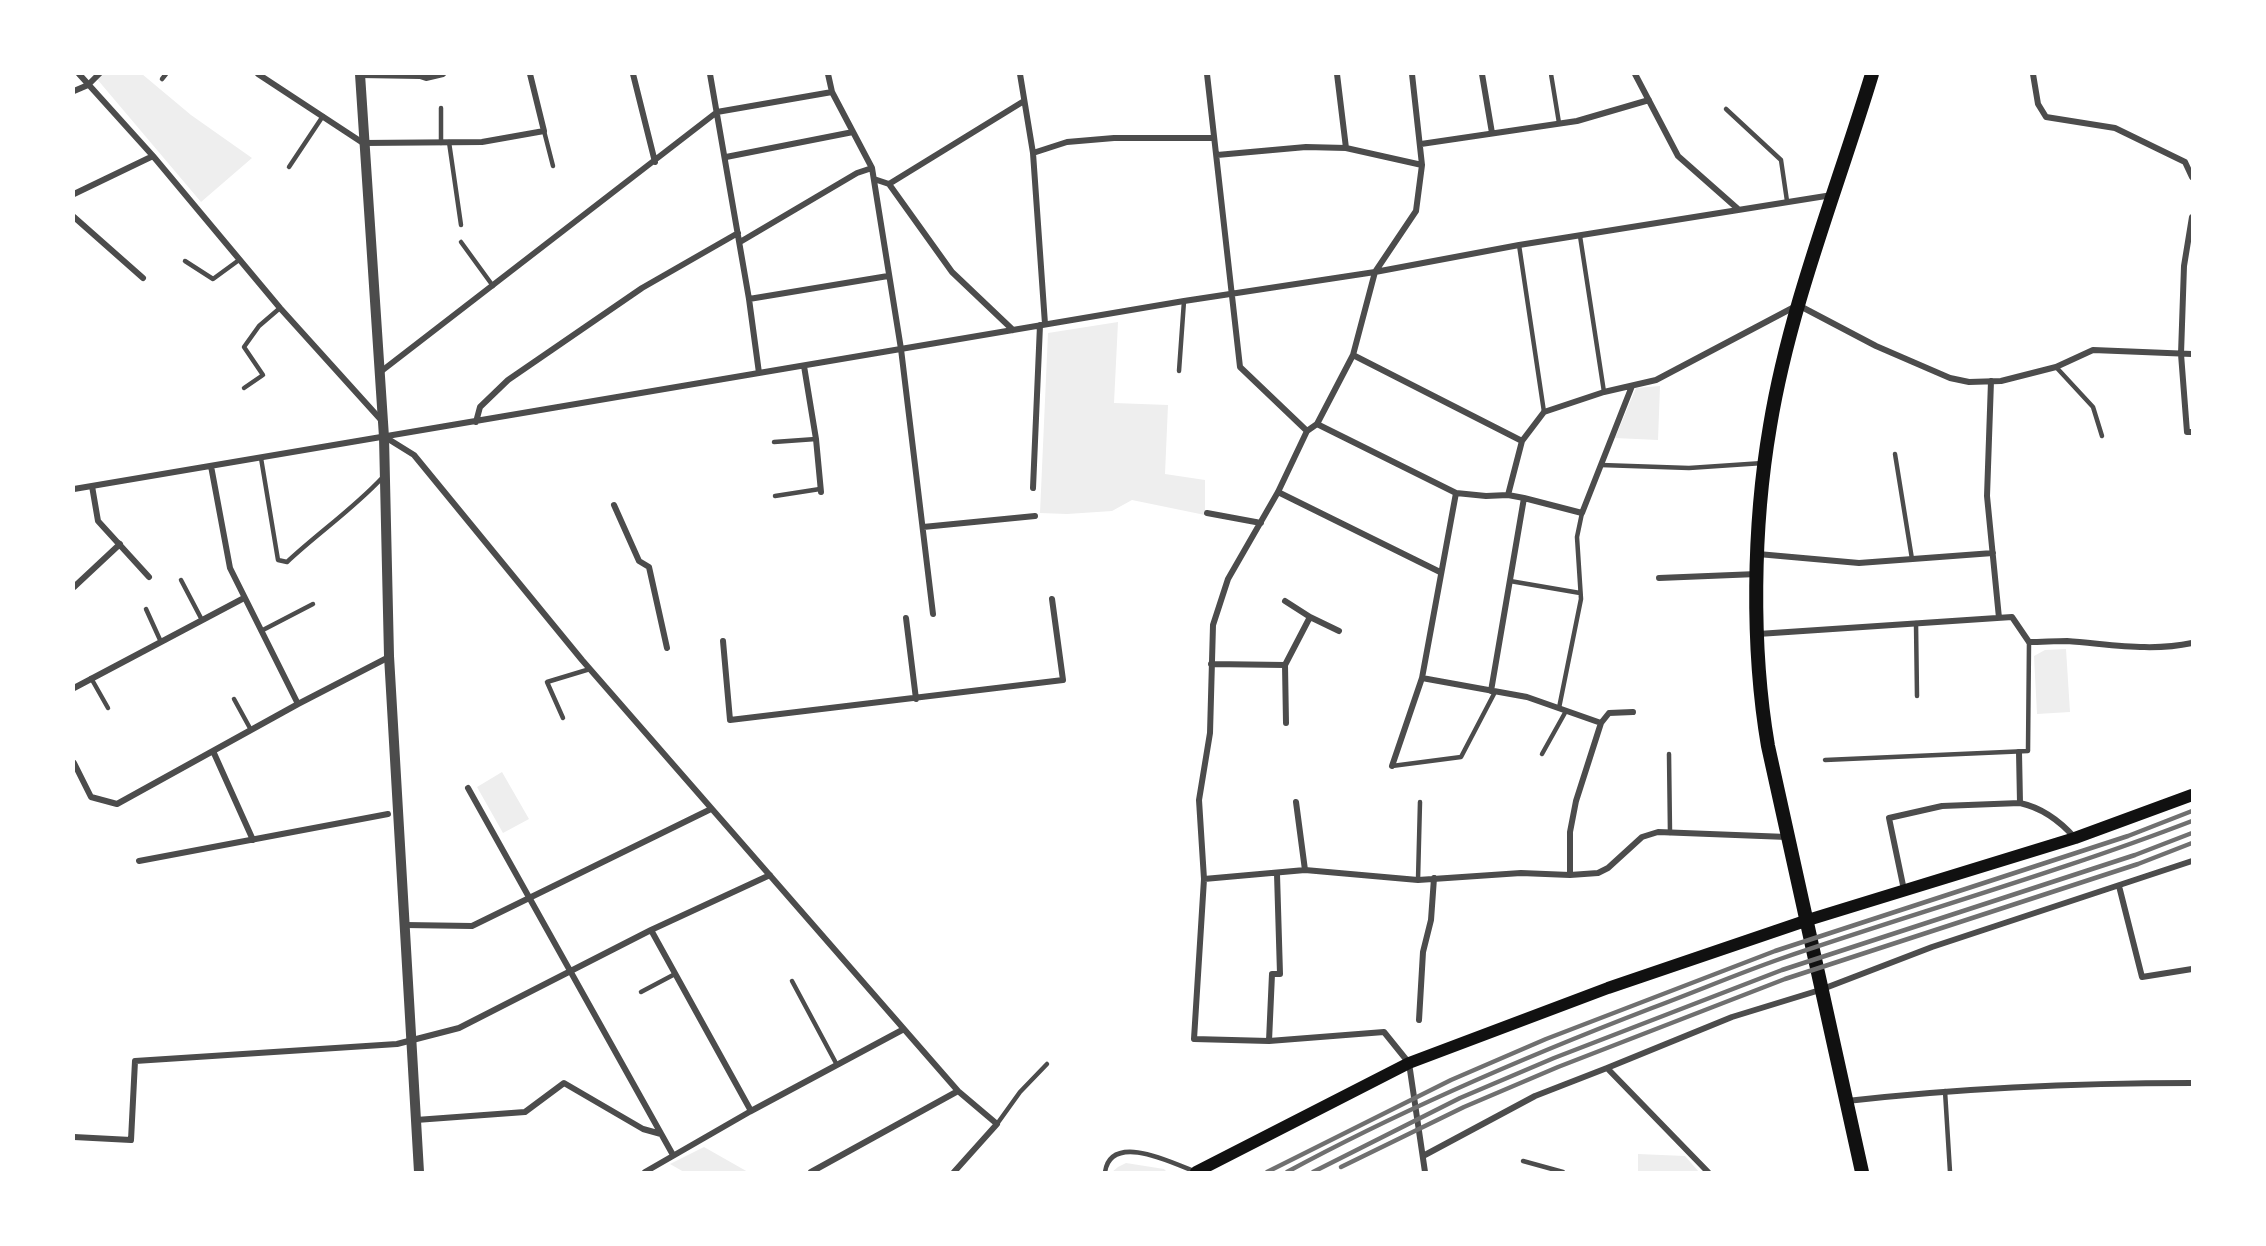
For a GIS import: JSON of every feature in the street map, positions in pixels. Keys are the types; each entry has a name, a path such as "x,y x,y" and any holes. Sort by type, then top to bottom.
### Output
{"main road":[{"path":"1862,1173 1820,990 1808,920 1787,837 1761,704 1757,574 1764,463 1770,424 1798,305 1872,74"},
{"path":"1196,1172 1409,1063 1608,988 1808,920 2075,838 2193,795"}],"street":[{"path":"79,74 153,156 280,308 383,421"},
{"path":"74,91 88,85 99,74"},
{"path":"258,74 363,143 482,142 544,131 530,74"},
{"path":"420,1173 389,656 384,437 360,74 426,78 443,74"},
{"path":"633,74 654,162"},
{"path":"710,74 740,242 759,373"},
{"path":"828,74 832,92 872,168 901,349 933,614"},
{"path":"1020,74 1033,153 1043,324 1033,488"},
{"path":"1207,74 1240,368 1307,431"},
{"path":"1337,74 1346,148"},
{"path":"1412,74 1422,165 1416,211 1375,272 1353,355 1317,424 1307,431 1278,492 1228,579 1212,625 1210,733 1199,800 1204,879 1194,1039 1269,1041 1384,1032 1409,1063 1425,1173"},
{"path":"1482,74 1492,133"},
{"path":"1635,74 1678,156 1738,209"},
{"path":"2033,74 2038,104 2046,117 2115,128 2185,162 2193,177"},
{"path":"379,374 717,112 832,92"},
{"path":"1421,144 1577,121 1649,100"},
{"path":"889,184 1024,101"},
{"path":"726,157 853,132"},
{"path":"1033,153 1067,142 1114,138 1214,138"},
{"path":"1217,155 1306,147 1346,148 1422,165"},
{"path":"74,194 153,156"},
{"path":"740,242 856,173 872,168"},
{"path":"874,179 889,184 952,272 1013,330"},
{"path":"74,489 1043,324 1375,272 1519,245 1833,194"},
{"path":"74,217 144,278"},
{"path":"2193,217 2184,266 2181,354 2187,432 2193,432"},
{"path":"476,422 480,407 508,380 642,288 738,233"},
{"path":"749,299 888,276"},
{"path":"1508,495 1522,441 1544,412 1604,392 1656,380 1798,305 1876,346 1950,378 1969,382 2001,381 2056,367 2093,350 2193,354"},
{"path":"1353,355 1522,441"},
{"path":"804,366 816,439 820,490"},
{"path":"1991,381 1987,496 1999,618"},
{"path":"1317,424 1456,493 1486,496 1508,495 1582,513 1632,386"},
{"path":"384,437 414,455 590,669 711,809 958,1091 997,1124 954,1173"},
{"path":"211,466 230,568 298,704"},
{"path":"93,486 98,521 149,576"},
{"path":"1278,492 1440,572"},
{"path":"1392,766 1422,678 1456,493"},
{"path":"1493,691 1524,498"},
{"path":"614,506 639,561 650,567 667,648"},
{"path":"1207,513 1261,523"},
{"path":"923,527 1035,516"},
{"path":"74,587 120,544"},
{"path":"1758,554 1859,563 1993,553"},
{"path":"1659,578 1757,574"},
{"path":"74,688 244,598"},
{"path":"723,641 730,720 916,699 1063,680 1052,599"},
{"path":"1284,601 1339,632"},
{"path":"1286,723 1285,665 1310,617"},
{"path":"1758,634 2012,617 2029,642 2066,641 2135,649 2175,647 2193,643"},
{"path":"906,618 916,699"},
{"path":"74,763 91,797 117,804 389,656"},
{"path":"1211,664 1285,665"},
{"path":"1422,678 1527,697 1601,723"},
{"path":"1569,875 1570,832 1576,801 1601,723 1609,713 1634,712"},
{"path":"213,751 253,840"},
{"path":"2019,752 2020,802"},
{"path":"468,788 673,1155"},
{"path":"1296,802 1305,870"},
{"path":"1904,890 1889,818 1942,806 2020,802 2029,804 2059,820 2075,838"},
{"path":"405,925 472,926 711,809"},
{"path":"139,861 388,814"},
{"path":"1204,879 1305,870 1418,880 1521,873 1569,875 1598,873 1608,868 1642,837 1658,832 1787,837"},
{"path":"1423,1156 1535,1096 1732,1017 1820,990 1932,947 2193,861"},
{"path":"1269,1041 1272,974 1280,974 1277,874"},
{"path":"74,1137 131,1140 135,1061 397,1044 459,1028 651,930 770,875"},
{"path":"1419,1020 1423,952 1431,920 1434,878"},
{"path":"2120,886 2142,977 2193,969"},
{"path":"651,930 751,1112"},
{"path":"645,1173 673,1155 904,1029"},
{"path":"1607,1068 1708,1173"},
{"path":"416,1120 525,1112 564,1083 643,1129 661,1134"},
{"path":"1846,1101 1945,1091 2078,1083 2193,1083"},
{"path":"811,1173 958,1091"}],"lane":[{"path":"162,79 166,74"},
{"path":"1551,74 1559,123"},
{"path":"441,108 441,143"},
{"path":"1726,109 1782,160 1787,201"},
{"path":"289,167 323,116"},
{"path":"544,131 553,166"},
{"path":"449,142 461,225"},
{"path":"1580,236 1604,392"},
{"path":"461,242 493,286"},
{"path":"1519,245 1544,412"},
{"path":"185,261 213,279 239,260"},
{"path":"1179,371 1184,301"},
{"path":"244,388 263,375 244,347 259,326 280,308"},
{"path":"2056,367 2093,407 2102,436"},
{"path":"774,442 816,439"},
{"path":"1895,454 1912,559"},
{"path":"261,458 278,560 287,562 312,538 368,493 384,476"},
{"path":"1601,465 1689,468 1764,463"},
{"path":"775,496 820,490"},
{"path":"1559,708 1580,593 1577,537 1582,513"},
{"path":"181,580 202,620"},
{"path":"1510,581 1580,593"},
{"path":"261,631 313,604"},
{"path":"146,609 161,642"},
{"path":"1916,623 1917,696"},
{"path":"1825,760 2028,751 2029,642"},
{"path":"563,718 547,682 590,669"},
{"path":"91,678 108,708"},
{"path":"1392,766 1461,757 1493,691"},
{"path":"234,699 251,730"},
{"path":"1542,754 1566,711"},
{"path":"1669,754 1670,833"},
{"path":"1418,880 1420,802"},
{"path":"641,992 675,974"},
{"path":"792,981 837,1065"},
{"path":"997,1124 1020,1092 1047,1064"},
{"path":"1945,1091 1950,1173"},
{"path":"1105,1173 1110,1160 1119,1154 1129,1152 1152,1155 1196,1172"},
{"path":"1523,1161 1563,1173"}],"shaded area":[{"path":"102,74 142,74 191,115 252,158 201,202 97,79"},
{"path":"1118,322 1114,403 1168,405 1165,474 1205,480 1205,515 1132,500 1112,511 1040,513 1048,333"},
{"path":"1660,386 1658,440 1615,438 1636,388"},
{"path":"2066,649 2070,712 2037,714 2034,656 2045,650"},
{"path":"502,772 529,819 503,833 477,787"},
{"path":"704,1147 748,1172 684,1172 670,1164"},
{"path":"1638,1154 1685,1156 1699,1172 1638,1172"},
{"path":"1126,1163 1164,1169 1167,1172 1112,1172"}],"railway":[{"path":"1267,1172 1451,1080 1546,1039 1775,951 2128,836 2192,811"},
{"path":"1287,1172 1376,1126 1467,1084 1732,977 1780,959 2090,858 2192,821"},
{"path":"1313,1172 1460,1098 1554,1058 1782,970 2135,855 2192,833"},
{"path":"1341,1167 1464,1107 1558,1067 1785,979 2138,864 2192,843"}]}
